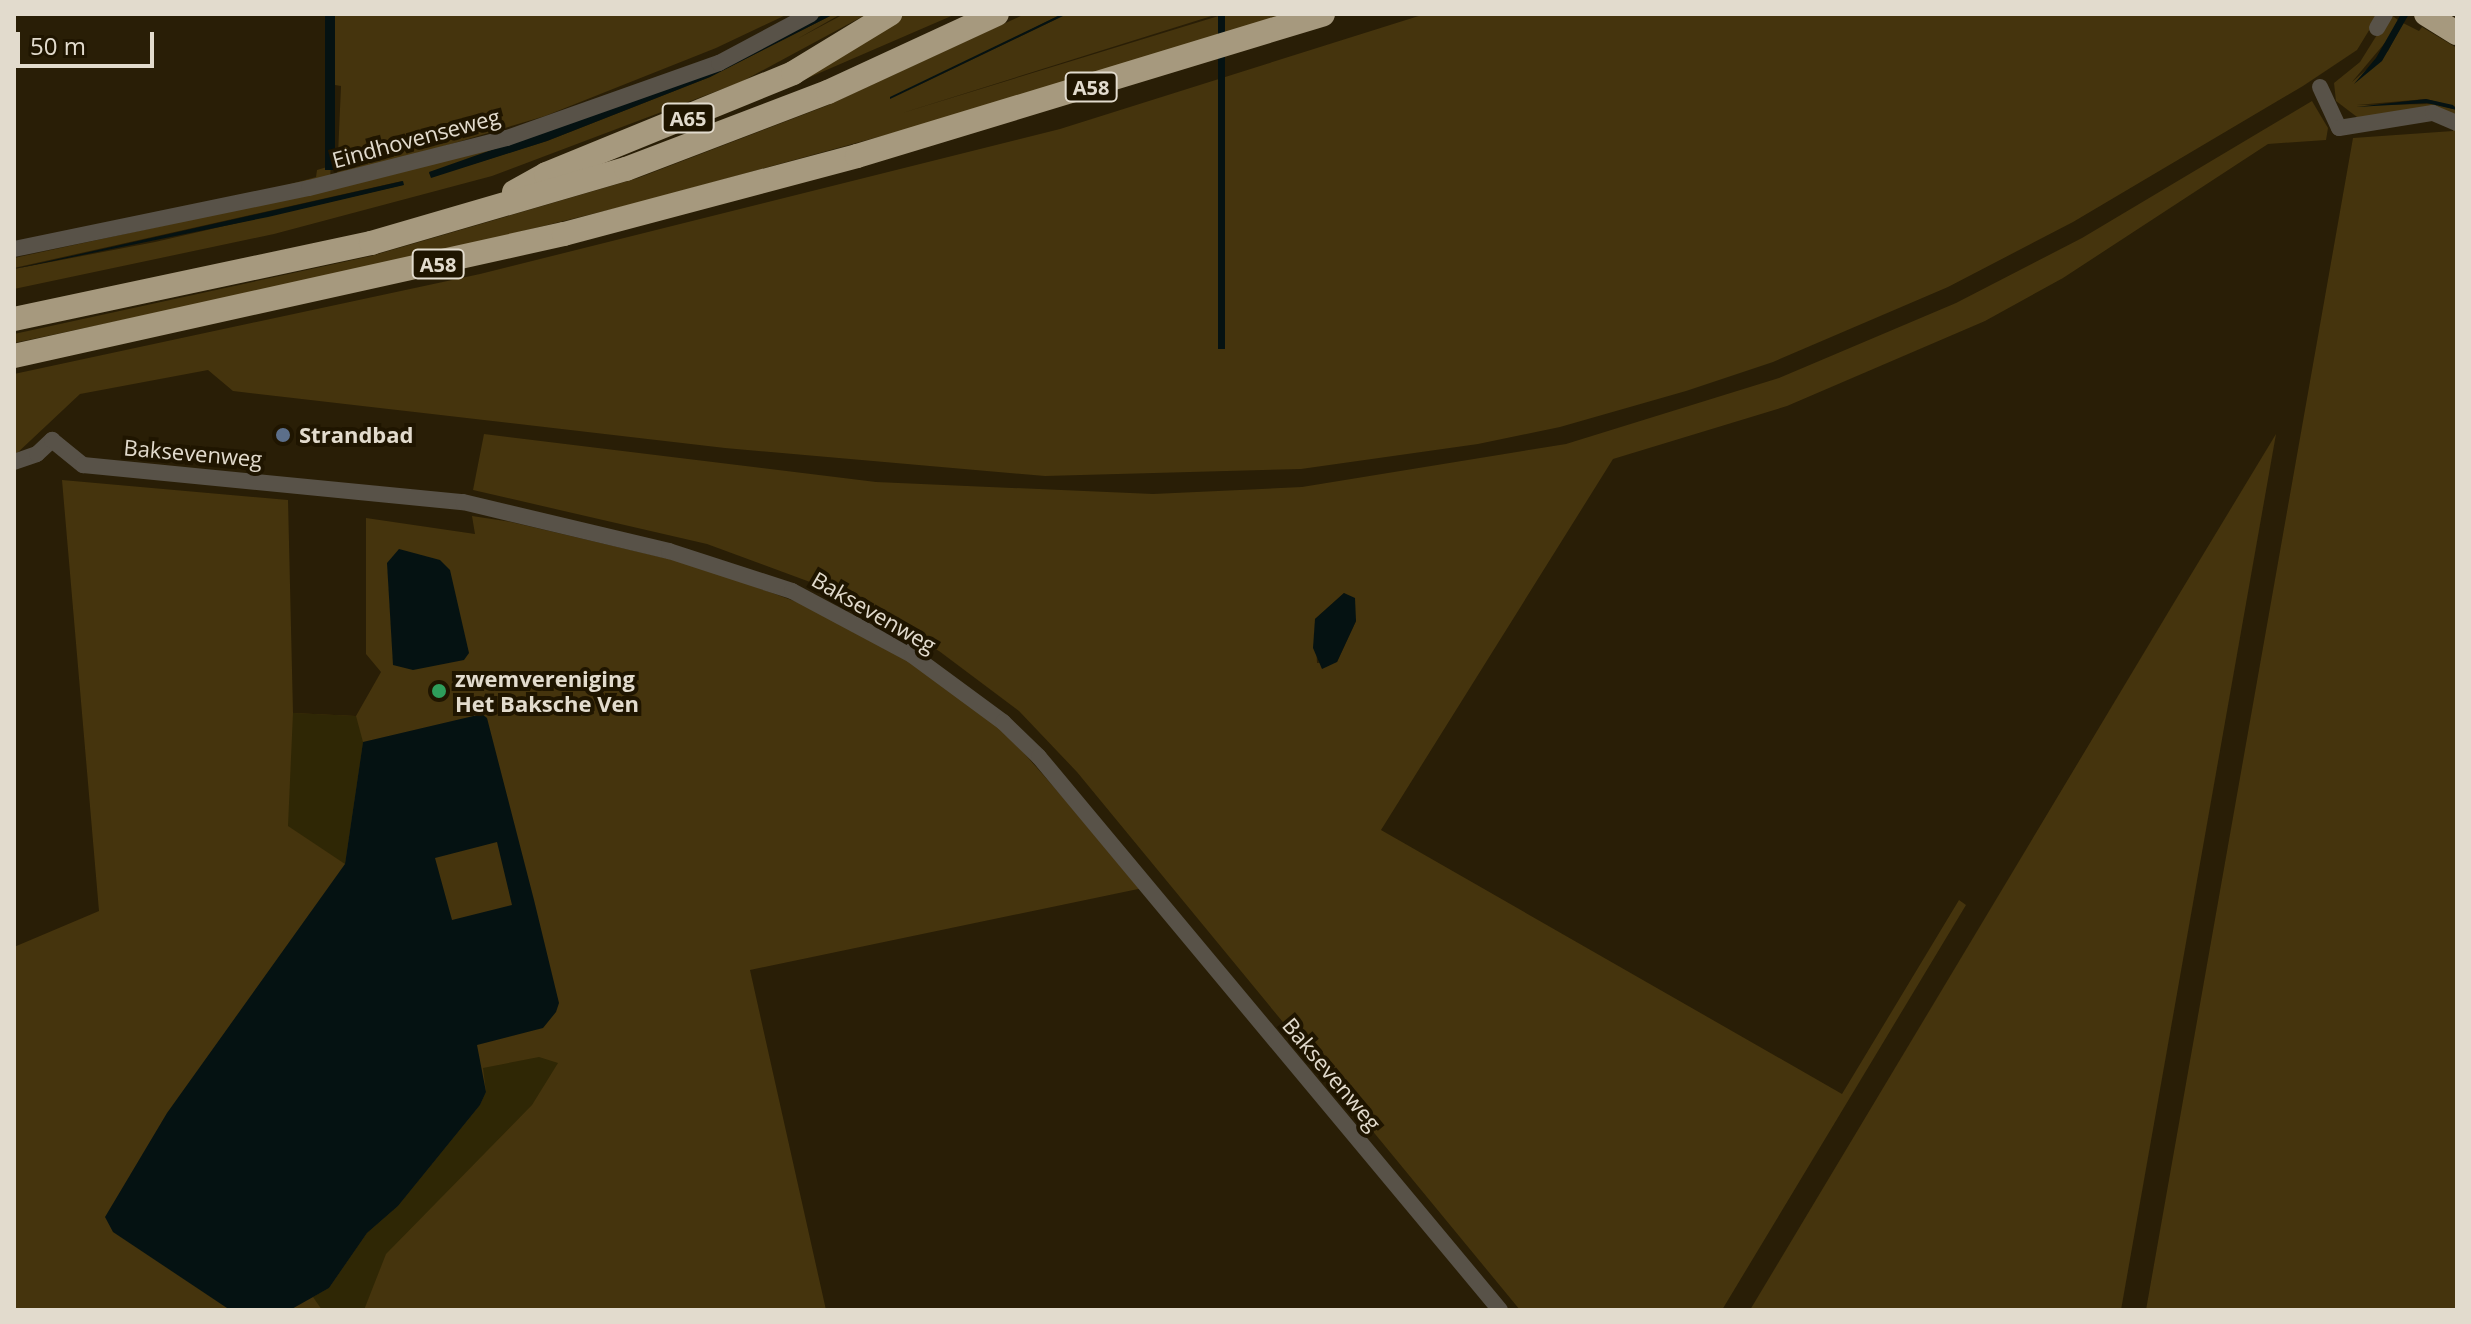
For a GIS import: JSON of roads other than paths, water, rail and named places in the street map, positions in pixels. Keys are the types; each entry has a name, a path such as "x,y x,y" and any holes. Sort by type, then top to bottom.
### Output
{"highway":[{"name":"A65","path":"482,212 546,174 793,73 890,14"},
{"name":"A58","path":"14,319 216,280 482,212 724,135 997,14"},
{"name":"A58","path":"14,356 564,234 872,152 1323,14"}],"street":[{"name":"Eindhovenseweg","path":"14,249 309,188 507,138 719,63 811,14"},
{"path":"2320,87 2339,128 2433,113 2457,123"},
{"name":"Baksevenweg","path":"14,462 37,454 52,440 83,465 463,502 669,551 792,591 912,655 1003,722 1039,757 1500,1310"}],"place":[{"name":"Strandbad","path":"283,435"},
{"name":"zwemvereniging Het Baksche Ven","path":"439,691"}]}
